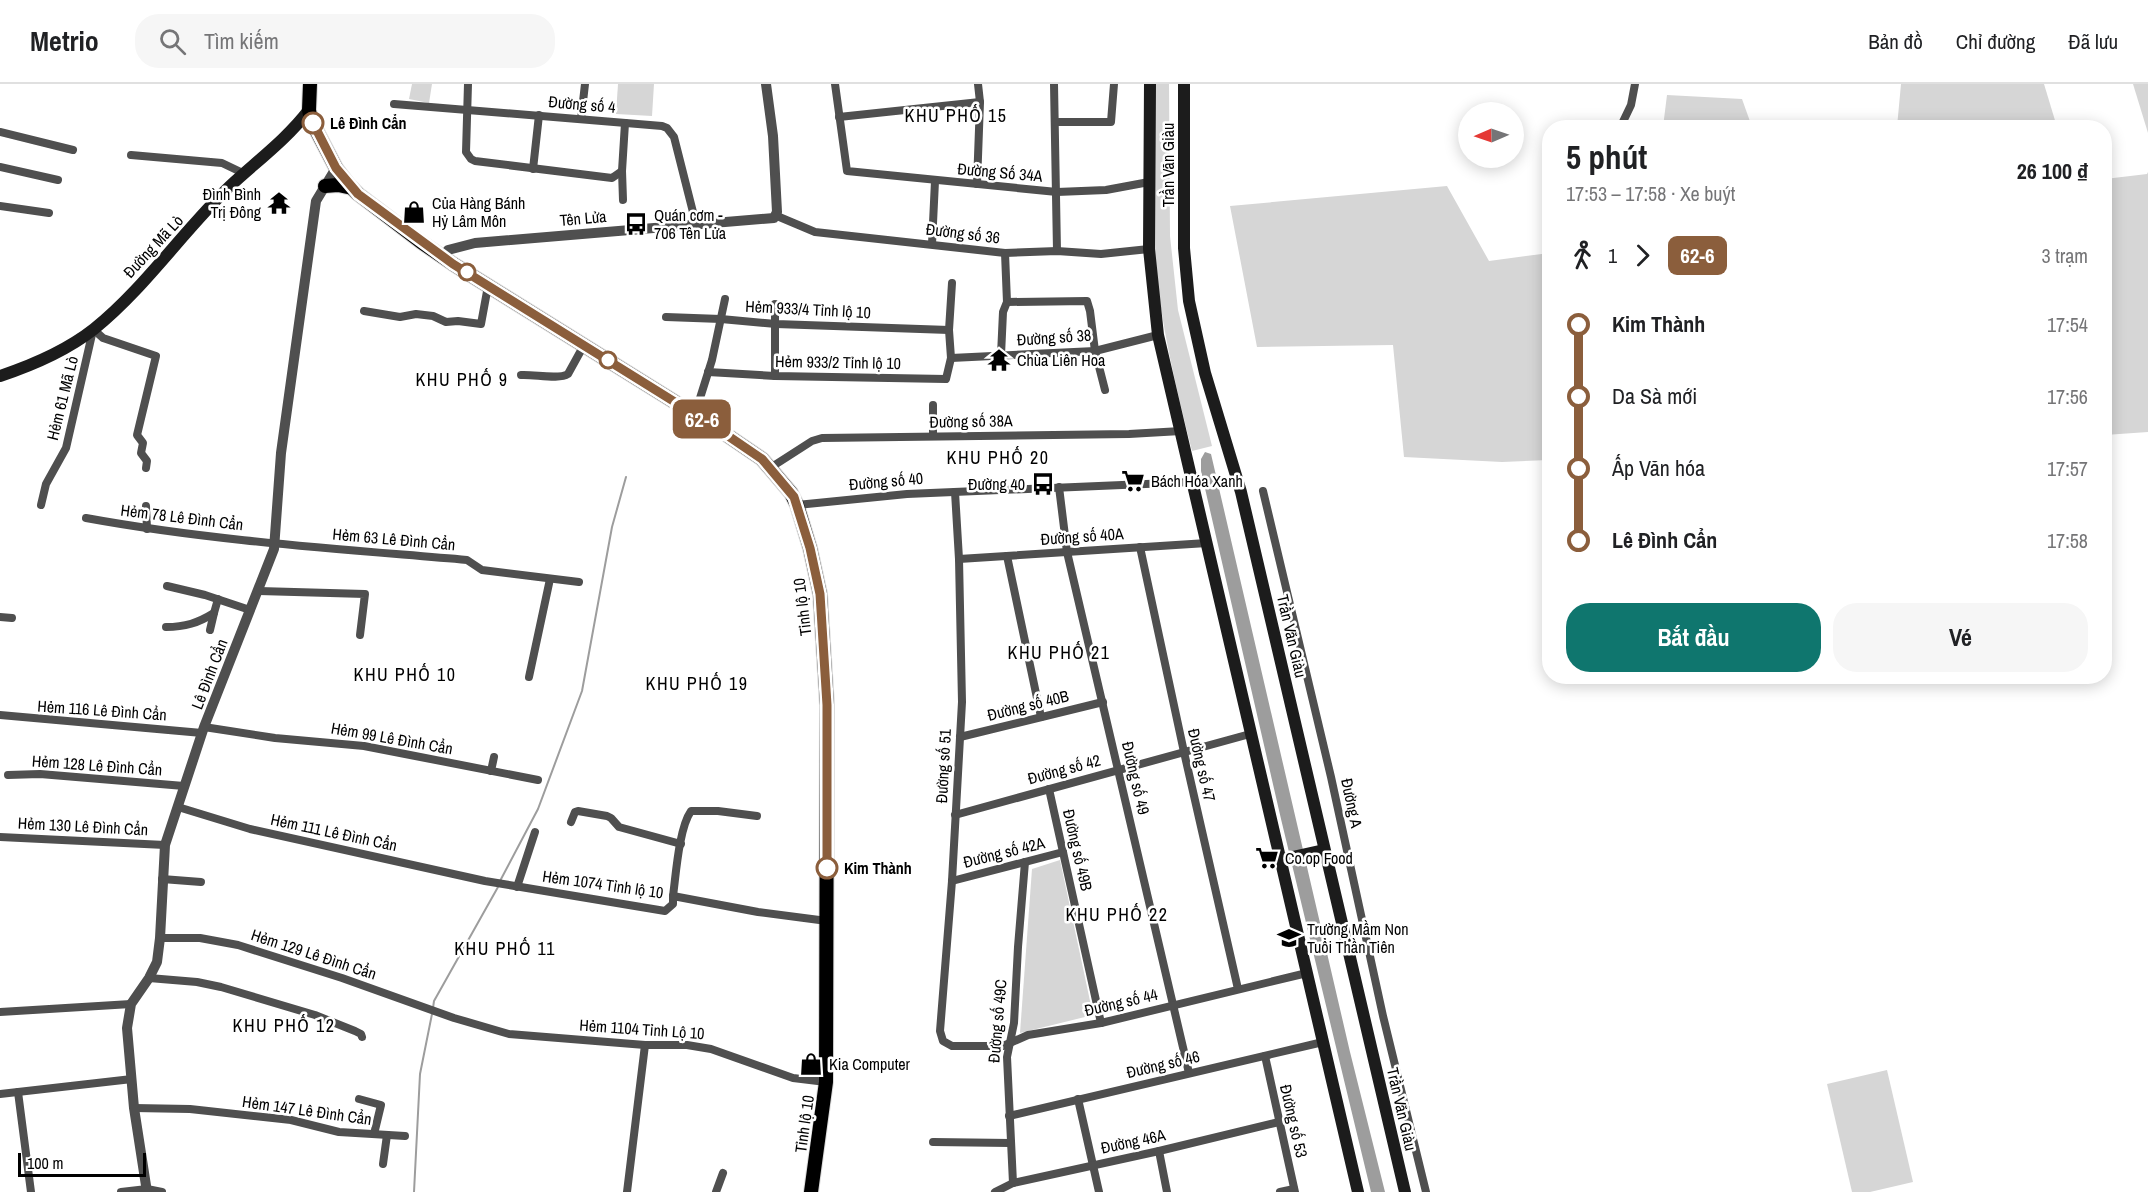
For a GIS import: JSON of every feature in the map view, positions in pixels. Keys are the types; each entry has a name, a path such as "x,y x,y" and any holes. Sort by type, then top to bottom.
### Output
{"main road":[{"name":"Tỉnh lộ 10","path":"310,84 309,110 314,127 336,168 352,188 421,242 695,414 762,459 791,493 797,505 810,548 820,594 827,705 826,1083 811,1192"},
{"name":"Trần Văn Giàu","path":"1150,84 1149,249 1158,335 1250,734 1283,859 1358,1192"},
{"name":"Trần Văn Giàu","path":"1184,84 1184,248 1189,301 1205,373 1238,479 1320,851 1405,1192"},
{"name":"Đường Mã Lò","path":"0,376 26,368 60,351 93,329 135,290 230,187 296,127 309,110"},
{"path":"325,186 338,185 352,188"},
{"path":"1283,859 1320,851"}],"street":[{"path":"468,84 465,146 471,159 609,178 622,171"},
{"path":"581,119 585,84"},
{"path":"766,84 773,136 777,216"},
{"path":"835,84 839,117 980,102"},
{"path":"977,184 980,102 978,84"},
{"path":"1054,84 1057,251"},
{"path":"1055,122 1111,122 1114,84"},
{"path":"1623,120 1635,84"},
{"name":"Đường số 4","path":"394,104 662,126 671,132 696,224"},
{"path":"533,169 539,115"},
{"name":"Đường Số 34A","path":"839,117 847,171 1057,192 1106,190 1149,182"},
{"path":"623,200 625,123"},
{"path":"0,132 73,150"},
{"path":"131,155 222,163 244,174"},
{"path":"0,167 58,180"},
{"name":"Lê Đình Cẩn","path":"147,1190 134,1108 127,1028 131,1004 157,962 165,845 203,730 275,543 281,453 316,201 336,168"},
{"path":"932,244 934,181"},
{"path":"0,206 49,213"},
{"name":"Tên Lửa","path":"444,257 448,250 475,243 770,219 777,216"},
{"name":"Đường số 36","path":"777,216 815,232 1005,253 1057,251 1101,254 1149,249"},
{"path":"1001,355 1004,312 1007,302 1005,253"},
{"path":"951,283 949,330 951,358"},
{"path":"364,311 400,317 416,314 433,316 446,322 481,324 489,286"},
{"path":"695,414 708,372 725,299"},
{"path":"1007,302 1087,302 1095,351 1105,390"},
{"path":"775,376 776,304"},
{"name":"Hẻm 933/4 Tỉnh lộ 10","path":"666,317 776,324 949,330"},
{"path":"93,329 103,338 156,356 137,435 143,443 141,453 147,461 146,468"},
{"name":"Hẻm 61 Mã Lò","path":"41,505 46,484 66,448 93,329"},
{"name":"Đường số 38","path":"951,358 1095,351 1158,335"},
{"path":"521,375 565,377 584,345"},
{"name":"Hẻm 933/2 Tỉnh lộ 10","path":"708,372 775,376 946,379 951,358"},
{"path":"933,405 933,436"},
{"name":"Đường số 38A","path":"770,468 816,439 1129,434 1181,431"},
{"name":"Đường số 40","path":"797,505 907,494 1192,482"},
{"name":"Đường số 49","path":"1059,487 1067,552 1189,1073"},
{"name":"Đường A","path":"1263,490 1331,777 1383,1016 1426,1192"},
{"name":"Đường số 51","path":"943,1041 940,1031 960,737 959,559 955,492"},
{"path":"146,506 147,529"},
{"name":"Hẻm 78 Lê Đình Cẩn","path":"86,518 147,529 275,543"},
{"name":"Hẻm 63 Lê Đình Cẩn","path":"275,543 467,560 482,570 579,582"},
{"name":"Đường số 40A","path":"959,559 1207,543"},
{"name":"Đường số 47","path":"1140,547 1238,989"},
{"path":"1007,556 1041,717"},
{"path":"529,677 550,579"},
{"path":"167,586 250,610"},
{"path":"258,591 365,594 360,634"},
{"path":"210,630 218,599"},
{"path":"166,627 186,627 214,614"},
{"path":"0,617 12,618"},
{"name":"Đường số 40B","path":"960,737 1103,702"},
{"name":"Hẻm 116 Lê Đình Cẩn","path":"0,715 203,730"},
{"name":"Hẻm 99 Lê Đình Cẩn","path":"203,730 364,746 538,780"},
{"name":"Đường số 42","path":"955,814 1250,734"},
{"path":"491,771 494,757"},
{"name":"Hẻm 128 Lê Đình Cẩn","path":"8,775 40,774 184,786"},
{"name":"Đường số 49B","path":"1049,789 1101,1023"},
{"name":"Hẻm 111 Lê Đình Cẩn","path":"178,807 250,830 508,885"},
{"path":"673,896 681,844 691,811 718,811 757,816"},
{"path":"571,822 575,812 592,813 611,818 619,827 681,844"},
{"path":"518,887 536,832"},
{"name":"Hẻm 130 Lê Đình Cẩn","path":"0,837 165,845"},
{"name":"Đường số 42A","path":"951,881 1063,852"},
{"name":"Đường số 49C","path":"1013,1183 1008,1045 1014,1023 1017,947 1026,862"},
{"path":"162,879 201,882"},
{"name":"Hẻm 1074 Tỉnh lộ 10","path":"508,885 666,910 673,904 673,896 758,912 827,921"},
{"name":"Hẻm 129 Lê Đình Cẩn","path":"160,938 200,938 237,945 422,1005 454,1018"},
{"name":"Đường số 44","path":"943,1041 952,1046 1008,1045 1028,1035 1101,1023 1307,973"},
{"path":"149,978 197,982 221,987 315,1015 355,1031 362,1037"},
{"path":"0,1012 131,1004"},
{"name":"Hẻm 1104 Tỉnh Lộ 10","path":"454,1018 509,1034 645,1045 687,1045 711,1049 793,1078 826,1083"},
{"name":"Đường số 46","path":"1009,1116 1323,1042"},
{"path":"627,1192 645,1045"},
{"name":"Đường số 53","path":"1265,1056 1295,1190"},
{"path":"0,1094 132,1079"},
{"path":"18,1092 31,1192"},
{"path":"359,1099 381,1105 374,1134"},
{"path":"1078,1100 1099,1192"},
{"name":"Hẻm 147 Lê Đình Cẩn","path":"134,1108 190,1109 291,1120 339,1132 405,1136"},
{"name":"Đường 46A","path":"995,1192 1013,1183 1093,1164 1158,1152 1279,1122"},
{"path":"383,1164 387,1135"},
{"path":"933,1142 1010,1143"},
{"path":"1158,1152 1167,1192"},
{"path":"716,1192 723,1173"},
{"path":"121,1192 147,1190 162,1192"},
{"path":"1281,1192 1295,1190"}],"shaded area":[{"path":"412,84 432,84 429,103 409,99"},
{"path":"618,84 654,84 652,116 616,114"},
{"path":"1154,84 1169,84 1170,236 1178,310 1212,446 1192,451 1168,348 1156,270 1152,204"},
{"path":"1901,84 2044,84 2055,120 1898,120"},
{"path":"2133,84 2148,84 2148,133"},
{"path":"1667,95 1742,99 1750,120 1664,120"},
{"path":"2148,172 2148,432 2112,435 2112,178 2147,174"},
{"path":"1447,186 1489,261 1542,254 1542,460 1502,462 1404,457 1393,345 1257,347 1230,206"},
{"path":"1205,452 1211,454 1350,1052 1385,1192 1371,1192 1281,819 1201,471 1201,459"},
{"path":"1060,860 1093,1015 1020,1033 1032,869"},
{"path":"1887,1070 1913,1182 1870,1192 1852,1192 1827,1084"}],"waterway":[{"path":"500,881 538,809 582,691 612,527 626,477"},
{"path":"433,1008 434,1001 498,887"},
{"path":"414,1192 420,1074 432,1014"}],"bus line":[{"name":"62-6","path":"313,123 336,168 358,194 453,264 715,427 762,459 794,497 810,548 820,594 827,705 827,868"}],"place":[{"name":"Lê Đình Cẩn","path":"313,123"},
{"name":"Đình Bình Trị Đông","path":"279,203"},
{"name":"Của Hàng Bánh Hỷ Lâm Môn","path":"414,212"},
{"name":"Quán cơm - 706 Tên Lửa","path":"636,224"},
{"name":"Chùa Liên Hoa","path":"999,360"},
{"name":"Bách Hóa Xanh","path":"1133,481"},
{"name":"Đường 40","path":"1043,484"},
{"name":"Co.op Food","path":"1267,858"},
{"name":"Kim Thành","path":"827,868"},
{"name":"Trường Mầm Non Tuổi Thần Tiên","path":"1289,938"},
{"name":"Kia Computer","path":"811,1064"}],"district":[{"name":"KHU PHỐ 15","path":"956,115"},
{"name":"KHU PHỐ 9","path":"462,379"},
{"name":"KHU PHỐ 20","path":"998,457"},
{"name":"KHU PHỐ 21","path":"1059,652"},
{"name":"KHU PHỐ 10","path":"405,674"},
{"name":"KHU PHỐ 19","path":"697,683"},
{"name":"KHU PHỐ 22","path":"1117,914"},
{"name":"KHU PHỐ 11","path":"505,948"},
{"name":"KHU PHỐ 12","path":"284,1025"}]}
